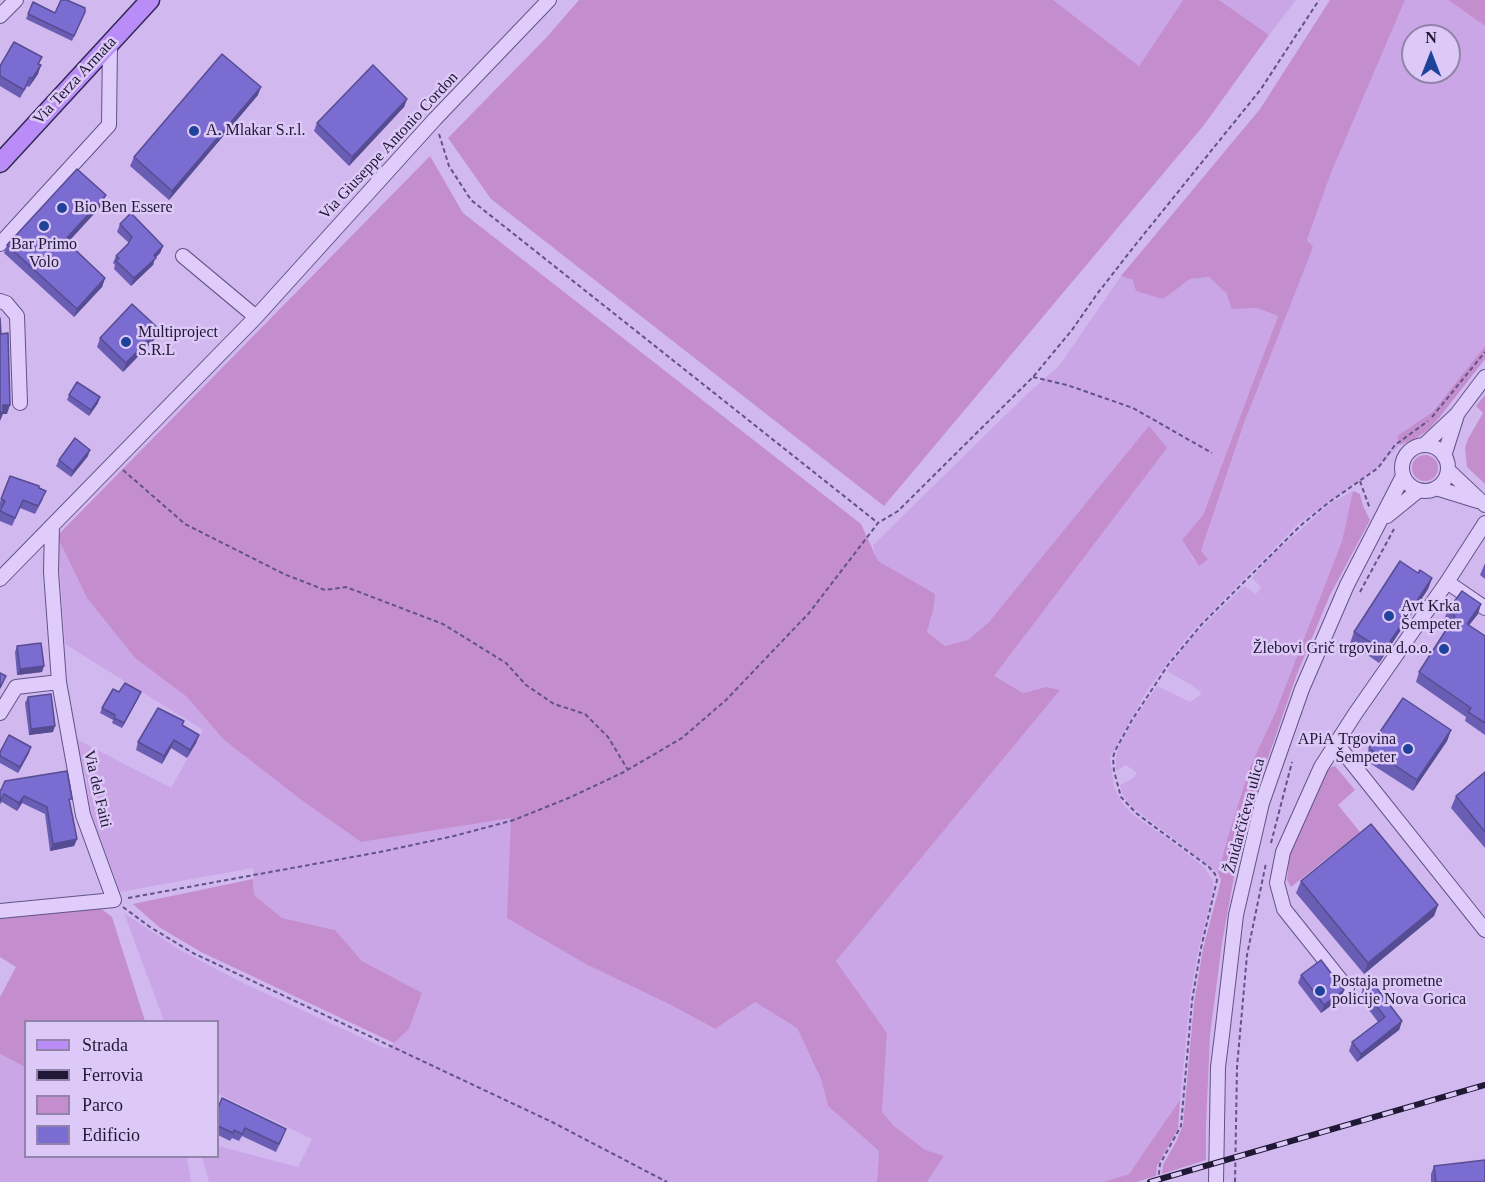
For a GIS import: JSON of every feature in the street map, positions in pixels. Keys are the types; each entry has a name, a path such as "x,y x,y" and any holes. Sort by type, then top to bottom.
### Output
{"main road":[{"name":"Via Terza Armata","path":"0,163 150,0"}],"street":[{"path":"0,16 16,0"},
{"name":"Via Giuseppe Antonio Cordon","path":"0,579 256,317 435,119 549,0"},
{"path":"0,244 110,125 110,44"},
{"path":"183,256 256,317"},
{"path":"0,301 6,303 17,316 20,403"},
{"name":"Žnidarčičeva ulica","path":"1216,1182 1218,1067 1236,915 1262,803 1302,689 1376,518 1403,476 1402,462 1405,455 1410,449 1424,444 1457,414 1485,377"},
{"name":"Žnidarčičeva ulica","path":"1444,456 1457,414"},
{"path":"1424,444 1436,447 1444,456 1448,470 1482,503"},
{"path":"1436,488 1446,477 1448,470"},
{"path":"1403,476 1411,487 1419,490 1436,488 1482,503"},
{"name":"Žnidarčičeva ulica","path":"1376,518 1419,490"},
{"path":"1347,988 1284,909 1277,883 1283,852 1321,766 1485,523"},
{"name":"Via del Faiti","path":"52,526 51,572 59,682 83,815 114,900"},
{"path":"1447,582 1485,608"},
{"path":"0,713 16,687 59,682"},
{"path":"1336,743 1485,930"},
{"path":"0,911 114,900"}],"path":[{"path":"114,900 380,852 514,820 572,797 628,770 682,738 726,700 809,613 878,523 898,511 1033,377 1261,89 1319,0"},
{"path":"435,119 449,166 471,200 878,523"},
{"path":"1158,1182 1160,1164 1181,1126 1192,1001 1201,948 1217,880 1215,874 1202,862 1128,806 1117,786 1113,757 1119,742 1140,707 1168,664 1190,636 1300,526 1378,468 1395,445 1430,420 1485,352"},
{"path":"1033,377 1067,385 1133,408 1212,453"},
{"path":"114,462 185,524 284,574 325,590 346,587 442,624 506,663 526,685 554,704 585,714 608,737 628,770"},
{"path":"1360,481 1376,518"},
{"path":"114,900 150,927 193,953 542,1117 667,1182"}],"shaded area":[{"path":"1052,0 1183,0 1139,66"},
{"path":"1219,0 1296,0 1269,35"},
{"path":"1405,0 1448,0 1485,26 1485,346 1431,412 1397,436 1400,445 1379,466 1299,523 1189,635 1148,689 1110,757 1114,787 1123,804 1133,815 1204,867 1213,880 1213,892 1198,951 1190,998 1180,1101 1129,1174 1103,1182 927,1182 944,1156 925,1151 894,1126 882,1112 887,1033 836,961 1059,691 1046,687 1023,693 993,676 1167,448 968,640 945,646 927,632 933,611 900,575 877,561 873,545 1028,393 1059,366 1121,276 1133,280 1163,298 1190,279 1209,277 1226,293 1232,309 1257,308 1278,316 1203,515 1182,540 1194,560 1208,559 1201,552 1261,375 1313,247 1307,240 1331,173"},
{"path":"1353,491 1342,541 1275,713 1250,767 1218,873 1131,806 1123,796 1120,785 1132,779 1137,773 1126,765 1116,771 1119,746 1157,686 1190,702 1200,695 1201,692 1193,686 1167,671 1175,659 1192,637 1244,586 1256,594 1261,587 1252,578 1275,552 1331,503"},
{"path":"57,536 87,598 135,658 187,697 223,739 300,799 361,842 511,818 673,1006 714,1029 755,1002 797,1028 821,1079 828,1106 879,1151 877,1182 209,1182 202,1158 219,1158 219,1146 298,1167 312,1139 219,1094 219,1020 164,1020 124,913 180,950 245,984 387,1049 409,1029 421,993 362,961 335,930 282,918 254,895 253,868 120,892 90,811 86,780 76,739 171,788 203,730 65,644"},
{"path":"0,1054 24,1066 24,1158 187,1158 191,1182 0,1182"}],"green space":[{"path":"579,0 1053,0 1139,66 1183,0 1219,0 1269,35 1204,125 884,506 491,199 448,138 545,39"},
{"path":"1330,0 1405,0 1331,173 1307,240 1313,247 1246,418 1201,551 1208,559 1199,566 1182,540 1203,515 1278,316 1257,308 1232,309 1226,293 1209,277 1190,279 1163,299 1136,291 1133,280 1121,276 1260,109"},
{"path":"1448,0 1485,0 1485,26"},
{"path":"430,156 463,213 861,524 878,561 935,594 927,632 945,646 968,640 989,622 1149,426 1167,448 994,676 1023,693 1046,687 1060,690 836,961 887,1033 882,1112 894,1126 925,1150 944,1156 927,1182 877,1182 879,1151 828,1106 821,1079 797,1028 755,1002 715,1029 584,963 507,918 511,818 361,842 300,799 223,739 187,697 135,658 87,598 57,536"},
{"path":"1485,346 1485,359 1439,418 1415,439 1400,445 1397,436 1432,412"},
{"path":"1485,395 1485,484 1467,467 1465,448 1483,413 1476,406"},
{"path":"1425,455 1434,459 1438,468 1434,477 1425,481 1416,477 1412,468 1416,459"},
{"path":"1353,491 1360,494 1370,520 1330,595 1297,674 1259,784 1235,871 1222,943 1210,1035 1206,1160 1162,1174 1163,1165 1183,1125 1194,1004 1203,949 1221,880 1218,873 1227,840 1250,767 1275,713 1342,541"},
{"path":"1335,766 1355,790 1338,805 1360,832 1291,887 1287,880 1290,850 1326,769"},
{"path":"253,879 254,895 282,918 335,930 362,961 422,993 409,1029 394,1043 201,952 159,927 133,904"},
{"path":"99,907 112,917 145,1020 24,1020 24,1066 0,1054 0,997 16,967 0,957 0,917"},
{"path":"1180,1100 1178,1129 1157,1166 1156,1176 1136,1182 1103,1182 1129,1174"}],"building":[{"path":"61,0 67,0 85,8 74,36 28,14 33,2 55,13"},
{"path":"14,42 42,57 38,64 41,65 32,79 30,77 24,90 0,76 0,66"},
{"name":"A. Mlakar S.r.l.","path":"222,54 261,87 172,191 134,157"},
{"path":"373,65 407,99 352,157 317,123"},
{"path":"77,169 106,195 65,240 105,278 77,309 7,245"},
{"path":"131,213 163,246 154,255 156,258 134,278 116,261 119,258 116,256 132,237 120,224"},
{"name":"Multiproject S.R.L","path":"132,304 159,329 126,363 100,338"},
{"path":"0,318 1,334 8,333 10,405 3,405 3,412 0,412"},
{"path":"77,382 100,397 91,410 69,395"},
{"path":"75,438 90,450 73,471 59,460"},
{"path":"10,476 39,486 46,491 38,506 23,500 15,518 0,511 5,501 1,499"},
{"name":"Avt Krka Šempeter","path":"1400,561 1418,573 1420,570 1432,578 1384,651 1354,632"},
{"path":"1462,591 1481,604 1467,624 1485,636 1485,723 1468,712 1471,708 1419,672 1455,616 1448,610"},
{"path":"41,643 44,666 20,669 17,646"},
{"path":"0,673 6,676 0,688"},
{"path":"125,683 141,692 124,723 102,708 113,689 119,692"},
{"path":"51,694 55,726 31,729 28,697"},
{"path":"1403,698 1451,730 1417,780 1369,748"},
{"path":"158,708 184,721 182,725 199,735 190,750 174,740 164,756 138,742"},
{"path":"9,735 31,747 20,767 0,756"},
{"path":"67,771 72,799 69,799 77,839 53,844 47,807 24,796 19,803 4,794 0,801 0,790 5,781"},
{"path":"1485,772 1485,832 1456,796"},
{"path":"1371,824 1438,905 1368,963 1301,881"},
{"name":"Postaja prometne policije Nova Gorica","path":"1321,960 1344,990 1324,1005 1301,975"},
{"path":"1372,982 1402,1021 1361,1054 1352,1042 1385,1017 1363,989"},
{"path":"222,1098 286,1129 279,1144 245,1128 242,1134 234,1130 233,1133 219,1126 219,1106"},
{"path":"1485,1160 1485,1182 1436,1182 1434,1166"}],"railway":[{"path":"1150,1182 1485,1085"}],"place":[{"name":"A. Mlakar S.r.l.","path":"194,131"},
{"name":"Bio Ben Essere","path":"62,208"},
{"name":"Bar Primo Volo","path":"44,226"},
{"name":"Multiproject S.R.L","path":"126,342"},
{"name":"Avt Krka Šempeter","path":"1389,616"},
{"name":"Žlebovi Grič trgovina d.o.o.","path":"1444,649"},
{"name":"APiA Trgovina Šempeter","path":"1408,749"},
{"name":"Postaja prometne policije Nova Gorica","path":"1320,991"}]}
